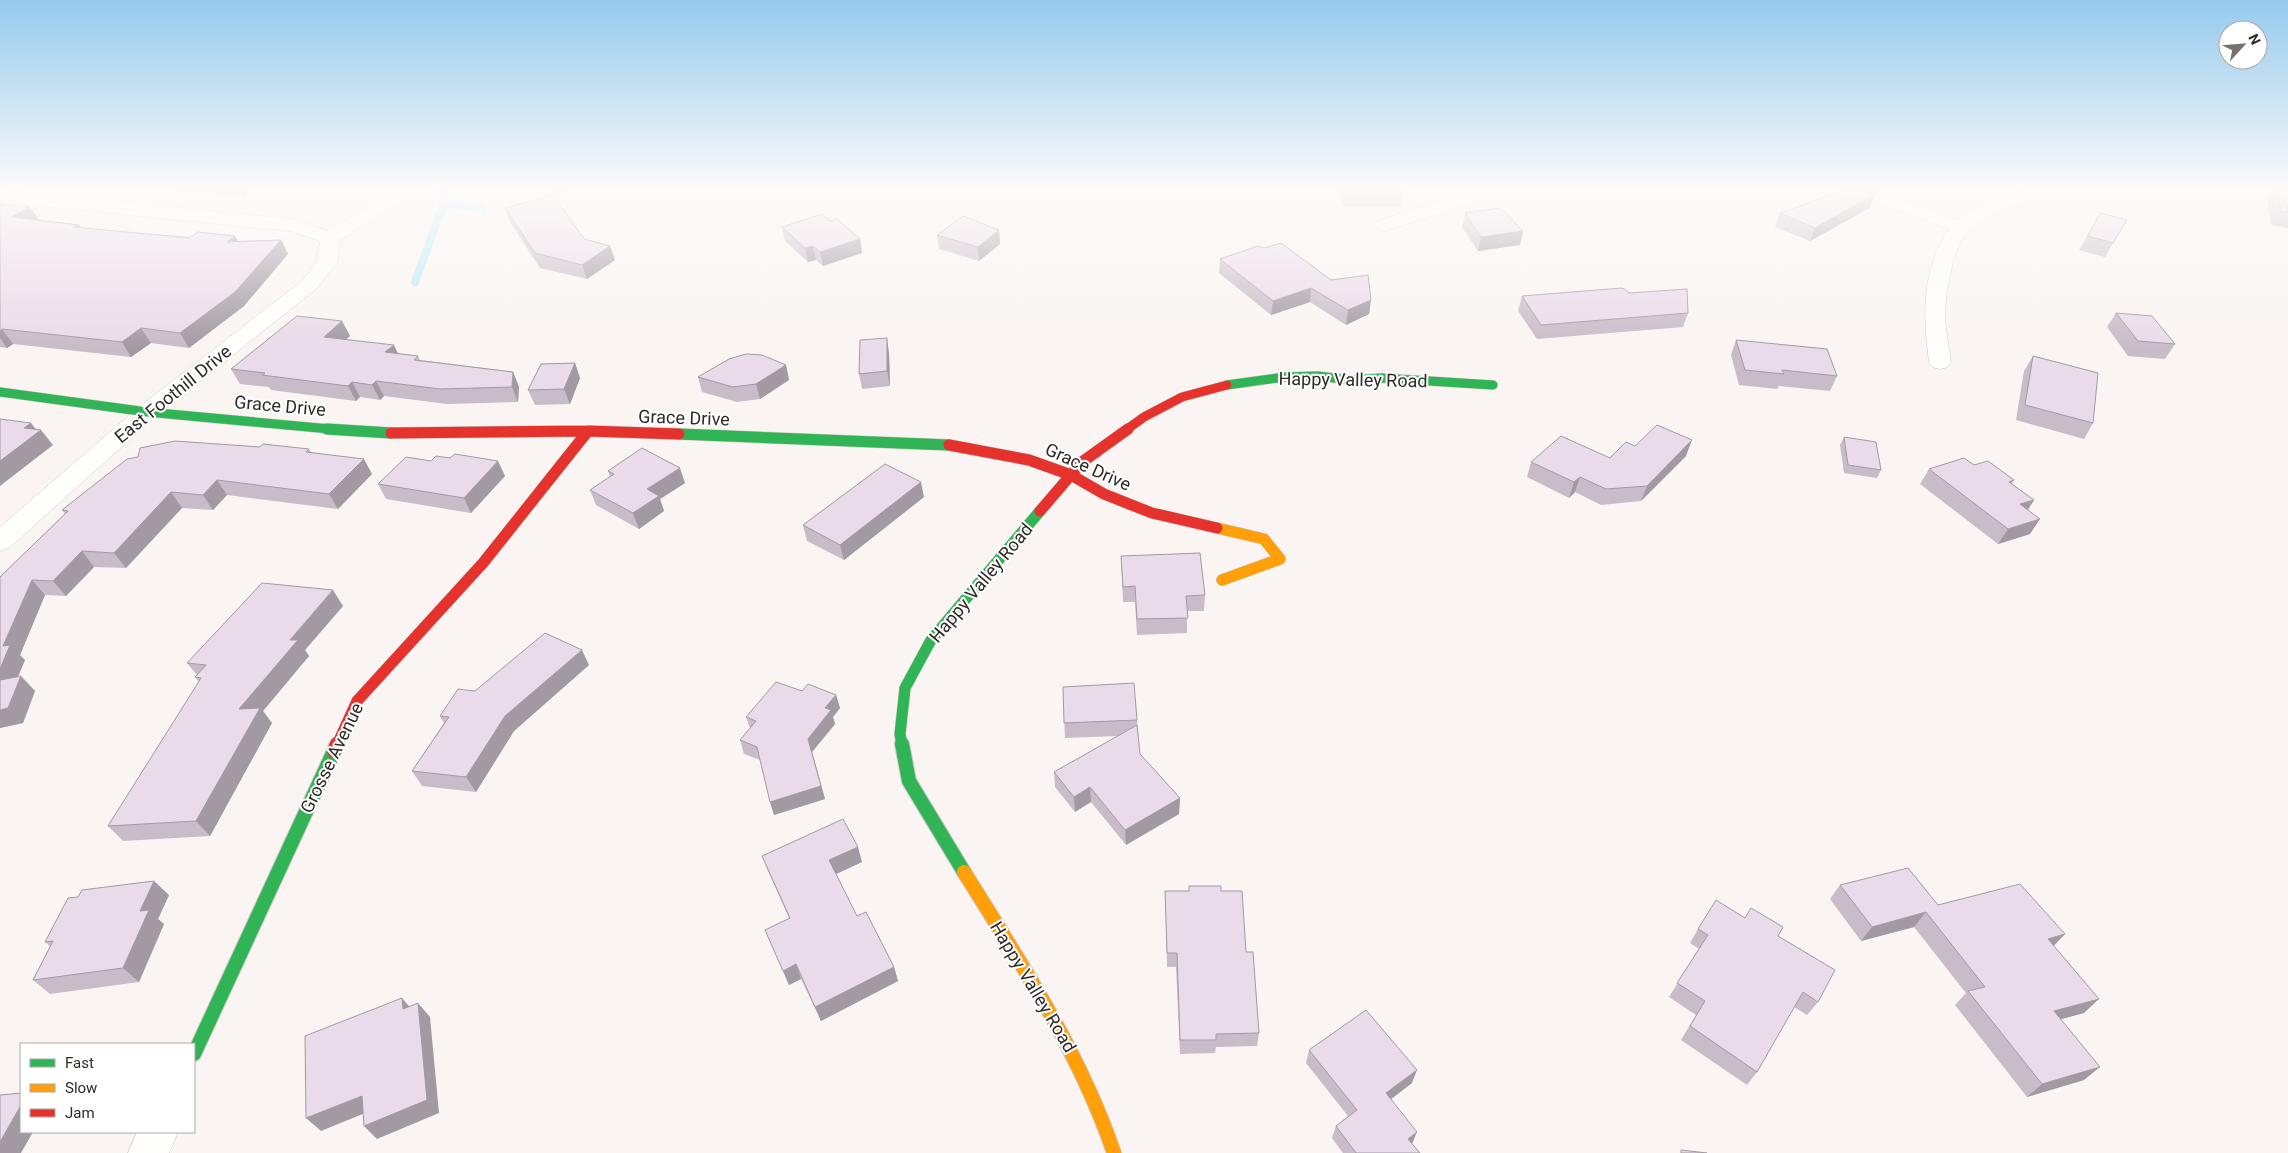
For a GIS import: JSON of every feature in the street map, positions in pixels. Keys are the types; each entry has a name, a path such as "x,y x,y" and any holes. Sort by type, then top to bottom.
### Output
{"street":[{"name":"East Foothill Drive","path":"0,542 147,412 309,285 327,263 330,241"},
{"path":"1940,362 1935,306 1952,241"},
{"name":"Happy Valley Road","path":"1114,1153 1105,1123 1070,1048 909,781 900,734 905,688 931,640 1082,462 1144,417 1182,397 1233,383 1285,377 1318,376 1350,380 1381,378 1493,385"},
{"name":"Grace Drive","path":"0,392 147,412 374,433 588,431 959,445 1028,460 1072,475 1104,494 1152,513 1264,539 1280,558 1222,580"},
{"name":"Grosse Avenue","path":"195,1052 358,701 482,564 588,431"},
{"path":"148,1153 158,1133"}],"building":[{"path":"0,241 280,241 235,292 180,333 141,328 122,342 2,329 0,331"},
{"path":"527,241 591,241 610,246 582,265 535,253"},
{"path":"797,241 854,241 820,252 813,246 805,248"},
{"path":"957,241 986,241 978,247"},
{"path":"1281,243 1331,280 1368,275 1371,300 1348,310 1311,288 1273,301 1220,259 1258,246 1264,248"},
{"path":"1622,288 1629,293 1687,289 1688,313 1541,325 1522,296"},
{"path":"2116,313 2152,316 2175,344 2138,341"},
{"path":"297,316 342,321 324,337 394,345 385,352 418,356 414,360 513,372 512,387 440,389 376,381 372,385 352,382 348,386 231,369"},
{"path":"887,338 887,371 859,374 860,340"},
{"path":"1736,340 1827,349 1837,376 1782,370 1784,374 1745,370"},
{"path":"746,354 762,355 786,365 756,384 733,387 698,377 729,359"},
{"path":"2033,356 2098,373 2093,423 2025,405"},
{"path":"575,363 564,389 528,390 541,364"},
{"path":"0,419 31,423 24,428 41,430 0,461"},
{"path":"1657,425 1692,440 1647,486 1606,489 1580,477 1574,482 1531,462 1561,436 1610,458 1626,442 1635,446"},
{"path":"1844,437 1876,442 1881,470 1848,465"},
{"path":"175,441 260,447 263,444 309,449 306,452 364,459 329,494 217,480 203,495 171,492 114,553 82,551 53,581 32,580 3,646 10,645 0,669 0,577 68,511 62,510 127,459 138,457 140,448"},
{"path":"642,448 680,468 647,489 659,496 633,513 590,490 614,474 608,471"},
{"path":"455,454 498,461 464,498 378,484 406,457 431,461 436,456 450,458"},
{"path":"1964,458 1974,465 1988,461 2014,480 2009,482 2034,500 2020,504 2040,519 2008,529 1929,469"},
{"path":"885,464 921,482 840,545 803,525"},
{"path":"1200,553 1205,595 1186,596 1188,618 1137,619 1135,586 1123,587 1121,556"},
{"path":"262,583 333,590 290,640 298,640 239,709 260,708 196,821 108,826 201,678 195,677 206,665 187,663"},
{"path":"545,633 582,650 505,716 466,777 412,771 449,717 440,716 458,689 475,691"},
{"path":"21,676 8,708 0,710 0,680"},
{"path":"776,682 802,691 808,684 836,695 825,708 831,710 808,739 821,786 770,802 757,747 740,740 756,721 746,717"},
{"path":"1134,683 1137,720 1064,723 1063,687"},
{"path":"1137,725 1140,754 1180,798 1125,830 1090,787 1074,797 1054,772"},
{"path":"843,819 858,847 829,860 857,916 866,912 894,967 815,1007 796,964 783,971 765,930 790,918 762,856"},
{"path":"1908,868 1938,905 2020,884 2065,934 2048,939 2099,999 2054,1011 2100,1067 2042,1084 1968,991 1985,987 1926,912 1872,927 1840,885"},
{"path":"154,881 140,911 149,910 123,968 33,980 53,941 45,942 68,898 78,897 82,890"},
{"path":"1189,886 1221,886 1221,891 1242,891 1246,952 1253,952 1259,1033 1216,1034 1216,1040 1180,1040 1177,953 1167,953 1165,891 1189,891"},
{"path":"1716,900 1745,918 1751,908 1783,927 1778,936 1835,970 1818,1002 1803,992 1757,1072 1690,1026 1705,1001 1677,983 1708,935 1698,929"},
{"path":"402,998 403,1009 418,1003 427,1100 364,1126 362,1096 306,1118 305,1036"},
{"path":"1366,1010 1417,1070 1386,1093 1417,1132 1408,1139 1420,1153 1356,1153 1336,1126 1357,1110 1309,1050"},
{"path":"20,1093 20,1107 0,1142 0,1095"},
{"path":"1681,1150 1707,1153 1681,1153"}],"waterway":[{"path":"415,282 430,241"}],"traffic: fast":[{"path":"1227,385 1285,377 1318,376 1350,380 1381,378 1493,385"},
{"path":"0,392 147,412 391,433"},
{"path":"679,434 949,445"},
{"path":"964,872 909,781 900,734 905,688 931,640 1040,511"},
{"path":"195,1052 334,751"}],"traffic: slow":[{"path":"1217,528 1264,539 1280,559 1222,580"},
{"path":"964,872 1048,1008 1067,1043 1101,1115 1114,1153"}],"traffic: jam":[{"path":"1040,511 1082,462 1144,417 1182,397 1227,385"},
{"path":"391,433 588,431 679,434"},
{"path":"334,751 357,701 483,563 588,431"},
{"path":"949,445 1029,460 1071,475 1104,494 1152,513 1217,528"}]}
